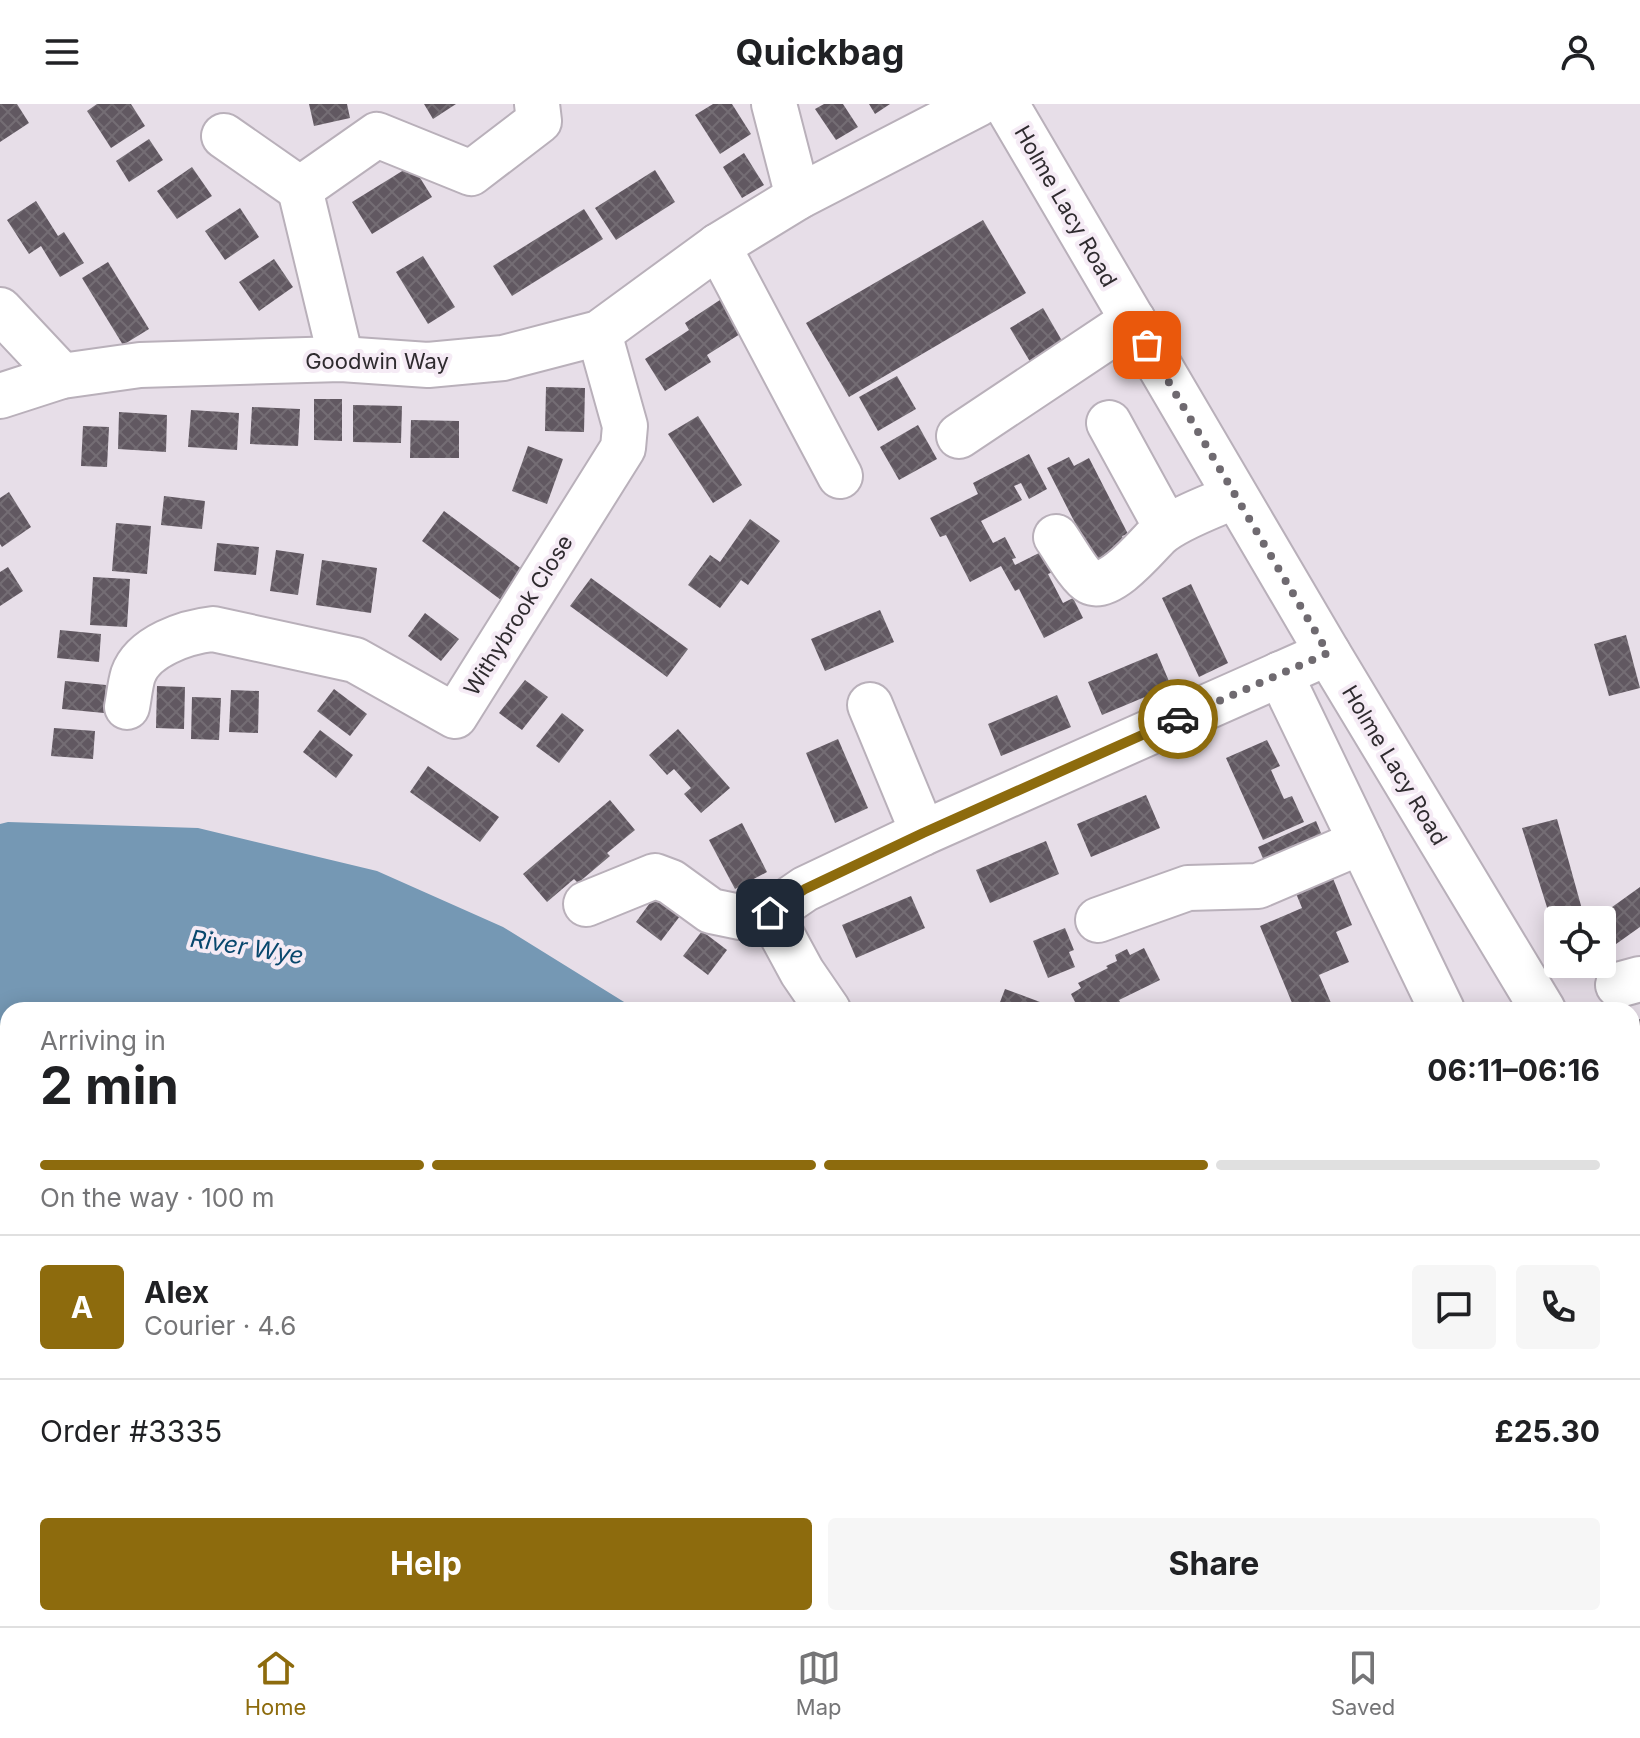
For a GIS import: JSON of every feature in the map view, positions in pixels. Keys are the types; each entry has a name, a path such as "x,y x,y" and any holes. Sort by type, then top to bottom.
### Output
{"street":[{"path":"300,189 377,135 471,173 539,121 537,104"},
{"path":"774,104 798,197"},
{"name":"Goodwin Way","path":"0,396 62,376 140,365 341,359 428,365 503,358 599,333 718,246 798,197 978,104"},
{"name":"Holme Lacy Road","path":"1006,104 1328,653 1538,1002"},
{"path":"224,136 300,189 341,359"},
{"path":"718,246 840,476"},
{"path":"0,310 62,376"},
{"path":"959,436 1133,320"},
{"name":"Withybrook Close","path":"127,707 133,675 141,662 167,642 192,631 213,629 355,660 455,716 623,448 625,426 599,333"},
{"path":"1109,423 1166,527"},
{"path":"1056,537 1081,573 1090,582 1098,584 1117,575 1166,527 1235,496"},
{"path":"586,904 655,876 671,882 711,911 740,917 770,913 805,889 923,833 1328,653"},
{"path":"1280,674 1438,1002"},
{"path":"870,705 923,833"},
{"path":"1098,920 1188,888 1258,886 1353,825 1403,778"},
{"path":"770,913 802,972 823,1002"}],"water":[{"name":"River Wye","path":"0,824 198,828 377,871 503,927 624,1002 0,1002"}],"building":[{"path":"0,104 17,104 29,123 0,142"},
{"path":"97,104 131,104 145,126 111,148 87,111"},
{"path":"309,104 347,104 350,118 314,126"},
{"path":"424,104 456,104 433,119"},
{"path":"713,104 732,104 751,134 720,154 695,115"},
{"path":"824,104 843,104 858,127 836,140 815,109"},
{"path":"869,104 890,104 875,114"},
{"path":"149,139 163,160 129,182 116,161"},
{"path":"744,153 764,185 742,198 723,167"},
{"path":"412,165 432,197 372,234 352,202"},
{"path":"192,167 212,196 177,219 157,191"},
{"path":"655,170 675,202 616,240 595,208"},
{"path":"36,201 58,236 64,232 84,263 60,277 41,246 29,254 7,220"},
{"path":"240,208 259,237 225,260 205,231"},
{"path":"584,209 603,239 512,296 493,266"},
{"path":"983,220 1026,293 849,397 806,323"},
{"path":"423,256 455,307 428,324 396,272"},
{"path":"274,259 293,287 259,311 239,282"},
{"path":"108,262 149,329 123,345 82,278"},
{"path":"729,294 751,327 707,355 711,362 665,391 645,359 689,330 685,323"},
{"path":"1043,308 1065,346 1032,365 1010,328"},
{"path":"897,376 916,409 878,431 859,397"},
{"path":"546,387 585,388 584,432 545,431"},
{"path":"314,399 342,399 342,441 314,440"},
{"path":"353,405 402,406 401,443 353,442"},
{"path":"252,407 300,409 298,446 250,444"},
{"path":"191,410 239,413 237,450 188,447"},
{"path":"119,412 167,415 166,452 118,449"},
{"path":"698,416 742,485 713,503 668,434"},
{"path":"411,420 459,421 459,458 410,458"},
{"path":"918,425 937,459 899,480 880,447"},
{"path":"83,426 109,427 107,467 81,466"},
{"path":"528,446 563,459 547,504 512,491"},
{"path":"1029,454 1047,489 1029,499 1021,483 1014,486 1022,500 981,521 993,543 1005,537 1016,558 1012,559 1015,565 1047,549 1058,570 1048,574 1063,603 1073,598 1083,618 1044,638 1019,589 1015,591 1001,566 970,582 946,535 940,537 930,518 978,494 973,483"},
{"path":"1069,457 1074,466 1089,458 1128,534 1122,536 1128,550 1097,566 1047,468"},
{"path":"9,492 31,527 2,547 0,498"},
{"path":"164,496 205,501 202,529 161,525"},
{"path":"444,511 523,570 501,600 422,541"},
{"path":"750,519 780,541 748,585 741,580 720,608 688,585 710,555 720,562"},
{"path":"116,523 151,526 147,574 112,571"},
{"path":"217,543 259,547 256,575 214,571"},
{"path":"276,550 304,554 298,595 270,591"},
{"path":"322,560 377,568 371,613 316,605"},
{"path":"8,567 23,591 0,606 0,572"},
{"path":"93,577 130,579 127,627 90,625"},
{"path":"591,578 688,649 667,677 570,606"},
{"path":"1191,584 1228,663 1199,677 1162,598"},
{"path":"880,610 894,642 825,671 811,639"},
{"path":"425,613 459,639 441,661 408,636"},
{"path":"60,630 101,634 99,662 57,658"},
{"path":"1626,635 1640,688 1609,696 1594,644"},
{"path":"1157,653 1171,686 1102,715 1088,682"},
{"path":"525,680 548,697 522,730 499,713"},
{"path":"65,681 106,685 104,713 62,709"},
{"path":"157,686 185,687 184,729 156,728"},
{"path":"334,689 367,714 350,736 317,711"},
{"path":"231,690 259,691 258,733 229,732"},
{"path":"1057,695 1071,727 1001,756 988,724"},
{"path":"192,697 221,698 219,740 191,739"},
{"path":"562,713 584,730 559,763 536,746"},
{"path":"54,728 95,731 93,759 51,756"},
{"path":"678,729 730,788 701,813 684,794 691,788 674,769 667,775 649,755"},
{"path":"320,730 353,755 336,778 303,752"},
{"path":"838,739 868,808 835,823 806,753"},
{"path":"1267,740 1280,766 1271,770 1284,799 1292,796 1304,822 1263,840 1226,758"},
{"path":"428,766 499,817 480,842 410,792"},
{"path":"1146,795 1160,828 1091,857 1077,824"},
{"path":"610,800 635,830 578,883 574,879 547,902 523,874"},
{"path":"1557,819 1581,906 1547,906 1522,828"},
{"path":"1316,821 1326,845 1268,870 1258,847"},
{"path":"742,823 767,872 735,889 709,840"},
{"path":"1046,841 1059,874 990,903 976,870"},
{"path":"1332,876 1352,925 1336,932 1349,962 1319,975 1331,1002 1292,1002 1260,926 1302,908 1295,891"},
{"path":"1640,887 1640,927 1616,944 1616,906 1614,906"},
{"path":"655,896 680,916 661,941 636,922"},
{"path":"911,896 925,928 856,958 842,925"},
{"path":"1065,928 1074,950 1069,952 1075,967 1048,978 1033,941"},
{"path":"702,931 727,950 708,975 683,956"},
{"path":"1144,948 1160,980 1120,1002 1075,1002 1071,994 1081,988 1078,983 1108,968 1106,966 1117,961 1115,955 1127,949 1130,955"},
{"path":"1005,989 1040,1002 1000,1002"}],"way so far":[{"path":"1147,345 1328,653 1178,719"}],"route":[{"path":"770,913 805,889 1178,719"}]}
